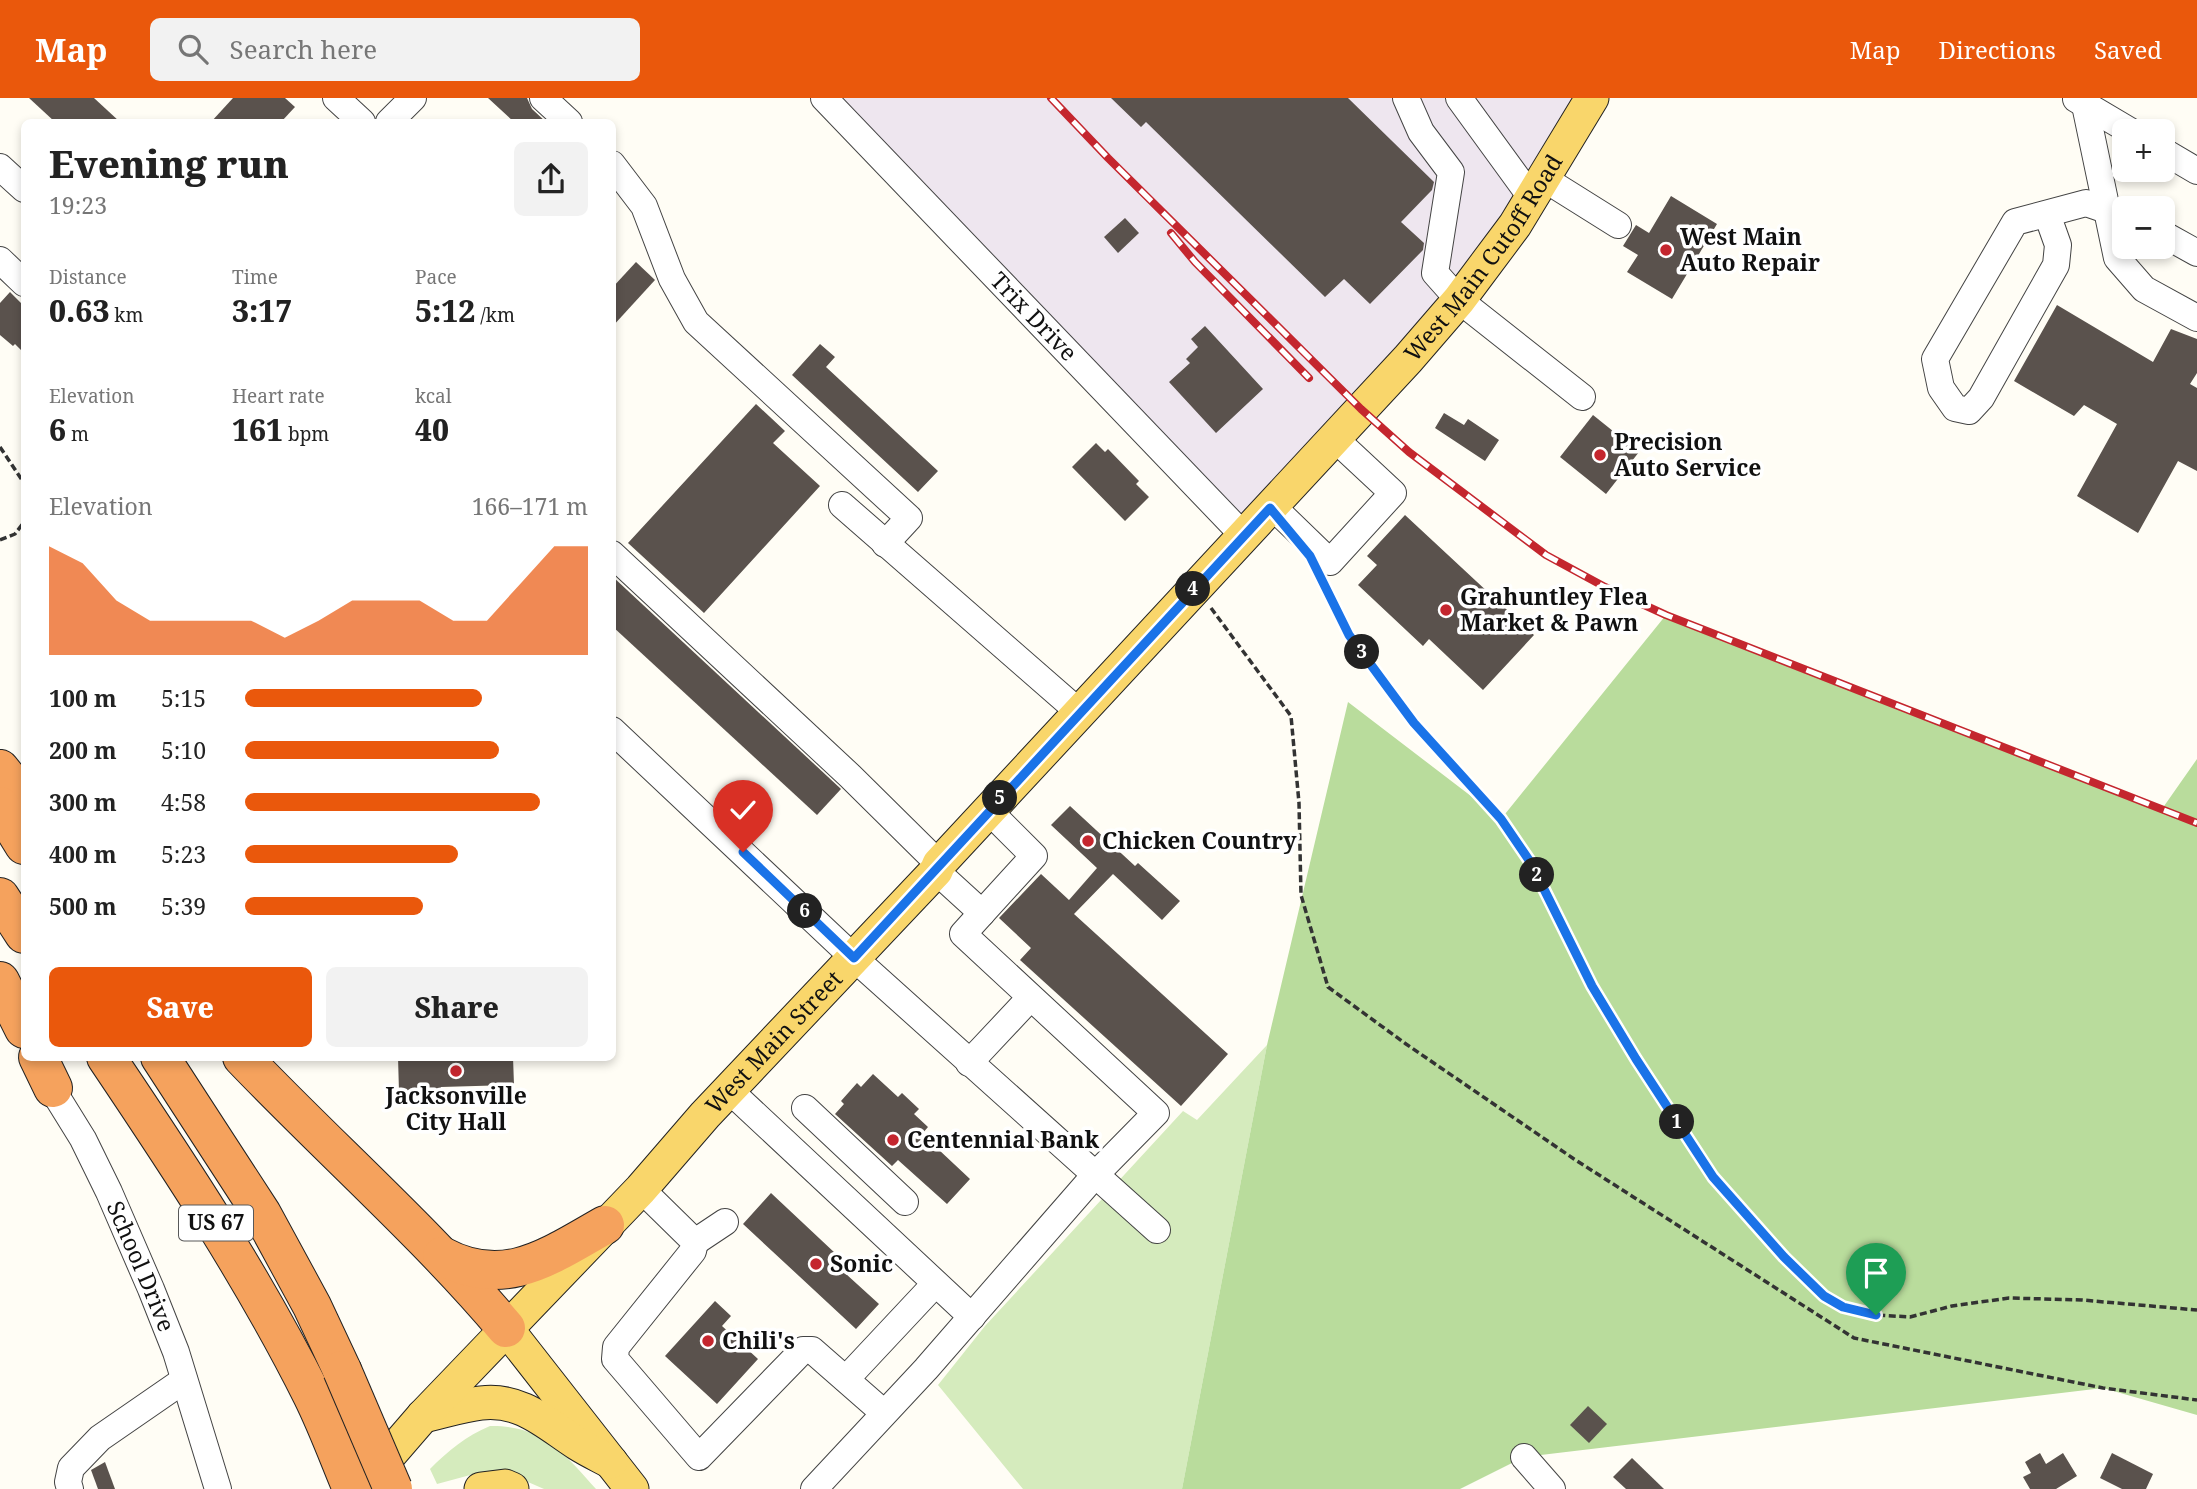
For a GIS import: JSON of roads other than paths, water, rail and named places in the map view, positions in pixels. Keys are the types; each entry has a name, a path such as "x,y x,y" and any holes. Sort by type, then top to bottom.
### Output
{"highway":[{"path":"0,769 21,795"},
{"path":"0,806 21,840"},
{"path":"0,897 21,929"},
{"path":"0,981 21,1023"},
{"name":"US 67","path":"109,1061 210,1213 251,1281 314,1398 352,1489"},
{"name":"US 67","path":"163,1061 262,1214 312,1306 393,1489"},
{"path":"246,1061 440,1255 506,1328"},
{"path":"440,1255 460,1266 497,1271 542,1261 605,1225"}],"main road":[{"name":"West Main Cutoff Road","path":"1361,409 1459,300 1488,263 1592,98"},
{"name":"West Main Street","path":"359,1489 423,1416 641,1189 729,1090 1361,409"},
{"path":"506,1328 632,1489"},
{"path":"423,1416 481,1403 497,1402 520,1406 611,1462"},
{"path":"481,1489 505,1486 512,1489"}],"street":[{"path":"337,98 359,119"},
{"path":"393,119 413,98"},
{"path":"543,98 566,119"},
{"name":"Trix Drive","path":"824,98 1243,535"},
{"path":"1406,98 1421,132 1451,172 1435,273 1459,300 1583,397"},
{"path":"1459,98 1537,188 1618,225"},
{"path":"2080,101 2112,120"},
{"path":"2080,101 2112,201"},
{"path":"2175,158 2197,172"},
{"path":"0,167 21,186"},
{"path":"616,169 644,206 672,279 696,323 752,371 909,518 885,544"},
{"path":"2047,214 2058,246 2056,265 1981,398 1969,411 1955,408 1941,388 1935,359 2015,222 2086,204 2112,212"},
{"path":"2175,241 2197,253"},
{"path":"2118,259 2144,289 2197,318"},
{"path":"0,260 21,280"},
{"path":"1272,506 1330,562 1393,493 1334,438"},
{"path":"842,505 1079,712"},
{"path":"616,558 850,776 982,913"},
{"path":"616,734 854,958 1157,1230"},
{"path":"814,1489 926,1369 1095,1175 1156,1113 963,934 1034,856 989,811"},
{"path":"969,1063 1030,998"},
{"path":"0,1014 21,1044"},
{"name":"School Drive","path":"45,1073 83,1139 151,1289 184,1380 218,1489"},
{"path":"729,1090 972,1317"},
{"path":"805,1108 905,1202"},
{"path":"641,1189 695,1242"},
{"path":"725,1222 695,1242 693,1251 616,1347 615,1359 699,1457 803,1350 812,1350 884,1413"},
{"path":"846,1379 935,1284"},
{"path":"70,1489 68,1482 71,1468 100,1438 184,1380"},
{"path":"1524,1457 1552,1489"}],"railway":[{"path":"1051,98 1361,409 1409,452 1546,555 1605,587 1666,615 2197,823"},
{"path":"1171,233 1195,262 1309,378"}],"place":[{"name":"West Main Auto Repair","path":"1666,250"},
{"name":"Precision Auto Service","path":"1600,455"},
{"name":"Grahuntley Flea Market & Pawn","path":"1446,610"},
{"name":"Chicken Country","path":"1088,841"},
{"name":"Jacksonville City Hall","path":"456,1071"},
{"name":"Centennial Bank","path":"893,1140"},
{"name":"Sonic","path":"816,1264"},
{"name":"Chili's","path":"708,1341"}]}
